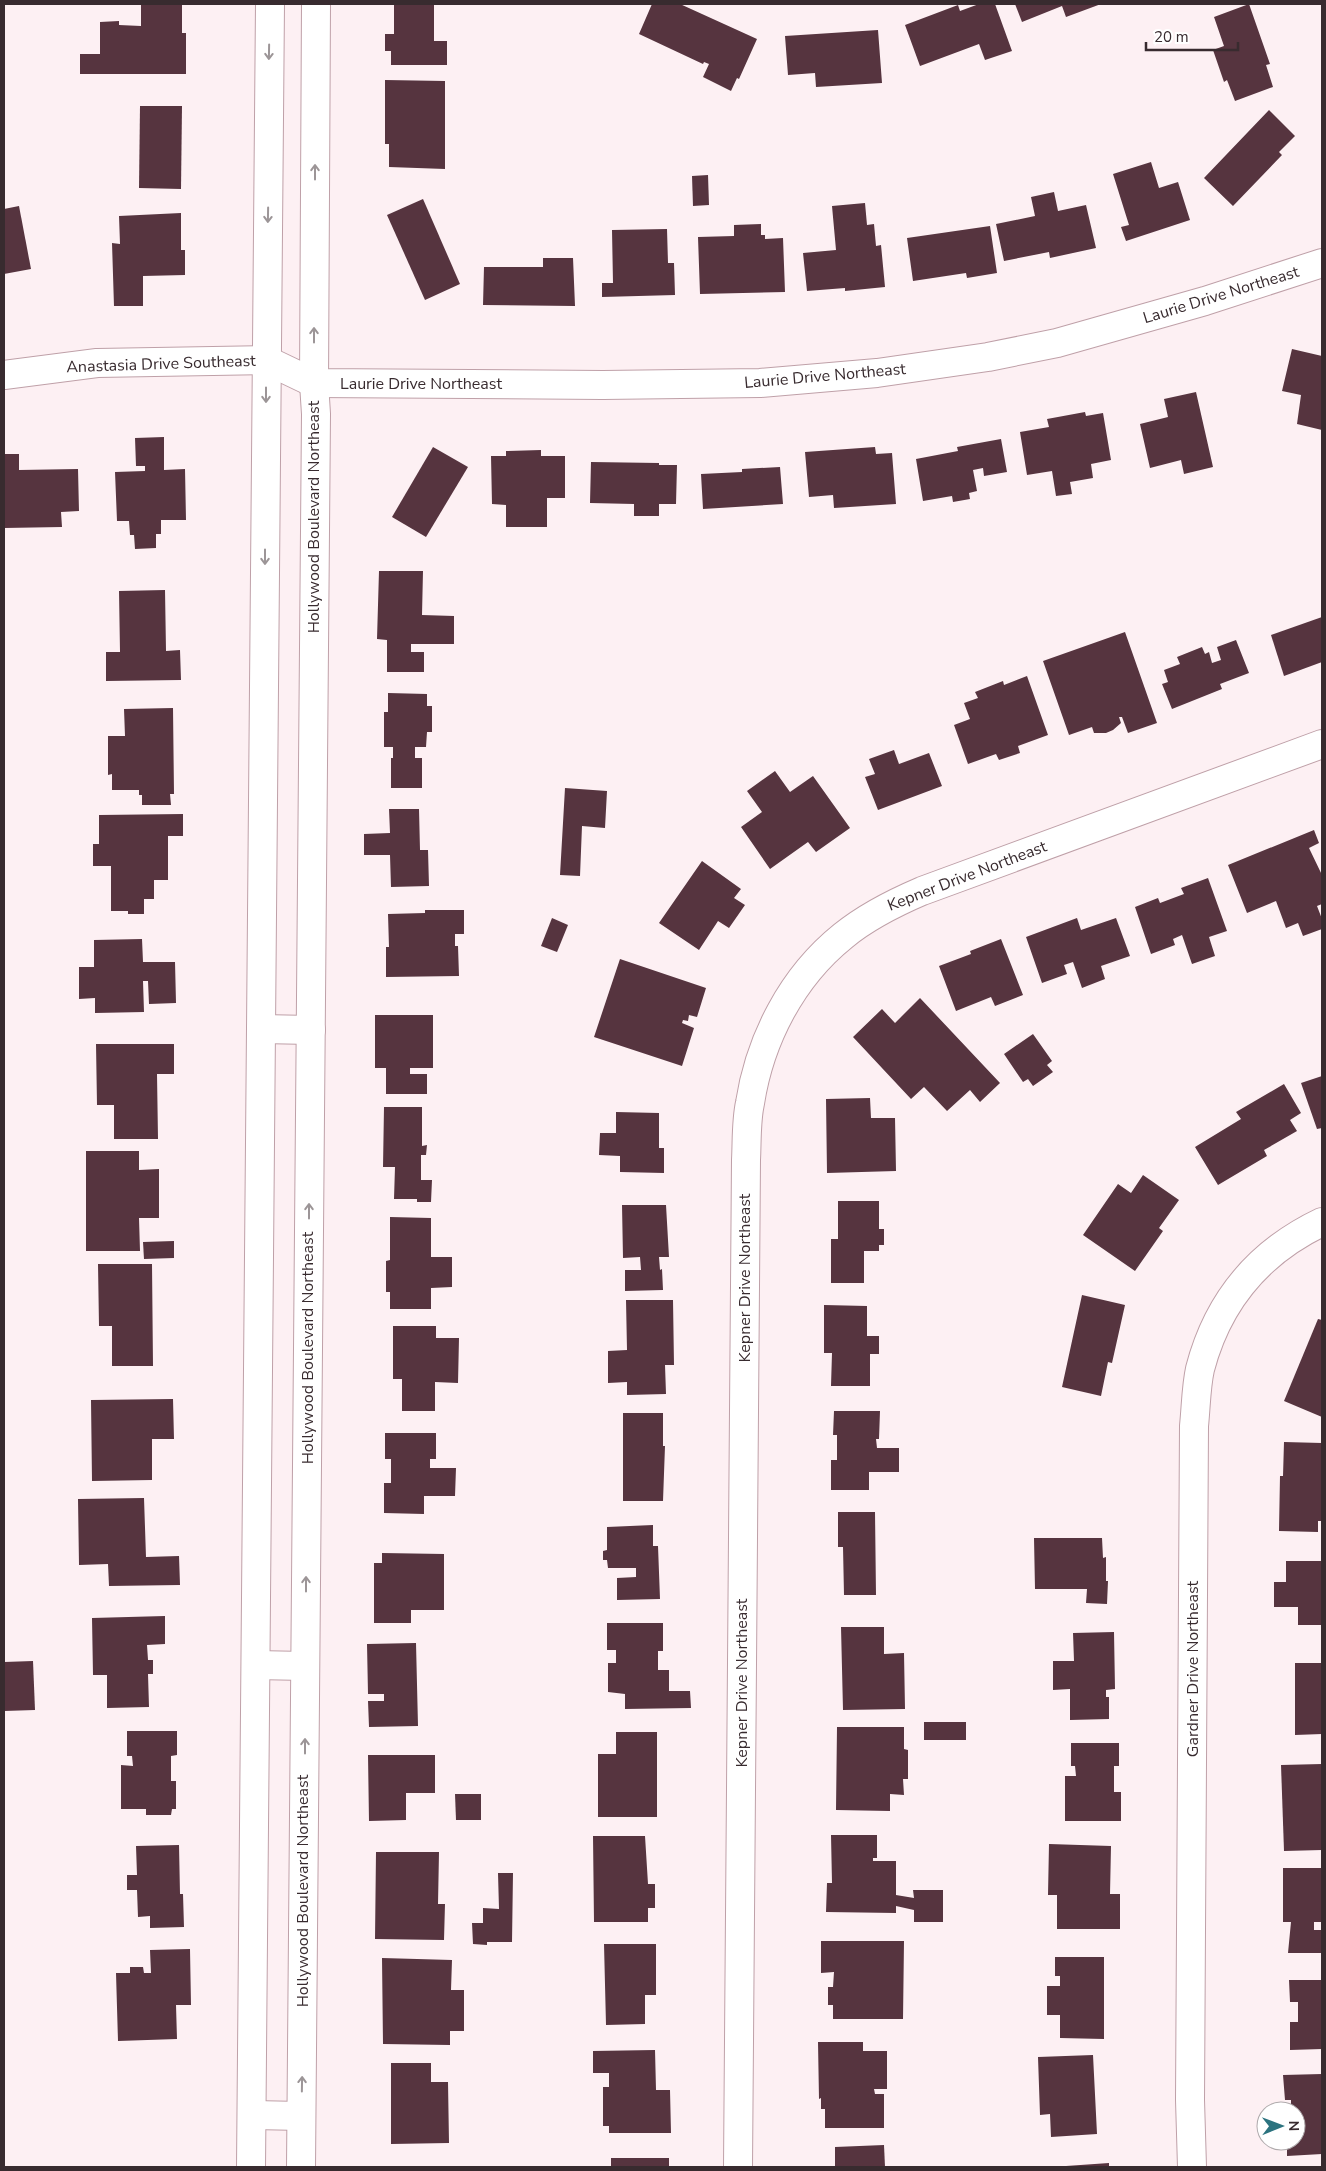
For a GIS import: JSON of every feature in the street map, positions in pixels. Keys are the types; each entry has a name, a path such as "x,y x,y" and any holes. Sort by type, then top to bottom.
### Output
{"street":[{"path":"251,2167 270,4"},
{"name":"Hollywood Boulevard Northeast","path":"301,2167 316,414 314,384 316,4"},
{"name":"Laurie Drive Northeast","path":"314,384 603,386 760,383 877,373 988,358 1057,343 1205,301 1322,263"},
{"name":"Anastasia Drive Southeast","path":"4,375 97,363 266,360 314,384"},
{"name":"Kepner Drive Northeast","path":"738,2167 746,1160 749,1104 763,1049 780,1011 817,960 843,936 890,905 931,887 1322,744"},
{"path":"261,1029 311,1030"},
{"name":"Gardner Drive Northeast","path":"1192,2167 1190,2100 1194,1436 1200,1370 1217,1323 1230,1299 1246,1276 1284,1244 1322,1222"},
{"path":"256,1664 305,1666"},
{"path":"252,2115 302,2116"}],"building":[{"path":"141,4 182,4 182,33 186,33 186,74 80,74 80,54 100,54 100,22 119,21 119,25 141,26"},
{"path":"394,4 434,4 434,41 447,41 447,65 391,65 391,51 385,51 385,34 394,34"},
{"path":"652,4 680,4 757,39 739,79 737,78 731,91 703,77 709,64 704,62 703,64 639,34"},
{"path":"979,4 995,4 1012,51 985,60 979,44 920,66 905,25 958,5 960,11"},
{"path":"1015,4 1101,4 1066,17 1062,6 1022,22"},
{"path":"1249,4 1270,64 1266,65 1273,87 1235,101 1227,80 1224,82 1213,50 1224,46 1214,17"},
{"path":"878,30 882,83 816,87 815,73 788,75 785,36"},
{"path":"385,80 445,81 445,169 389,167 389,144 385,144"},
{"path":"140,106 182,106 181,189 139,188"},
{"path":"1269,110 1295,136 1279,152 1282,155 1233,206 1204,178"},
{"path":"1151,162 1159,188 1178,182 1190,220 1126,241 1121,227 1129,225 1113,174"},
{"path":"708,175 709,205 693,206 692,176"},
{"path":"1054,192 1058,211 1086,205 1096,248 1050,258 1049,252 1004,261 996,224 1035,216 1031,197"},
{"path":"423,199 460,284 425,300 387,215"},
{"path":"865,203 867,225 874,224 876,246 881,245 885,287 845,291 845,288 807,291 803,253 836,250 832,206"},
{"path":"19,206 31,269 4,274 4,209"},
{"path":"181,213 181,250 185,250 185,275 143,276 143,306 114,306 112,243 120,244 119,216"},
{"path":"761,224 761,235 765,235 765,239 783,238 785,292 700,294 698,237 734,236 734,225"},
{"path":"990,226 997,273 967,278 966,273 913,281 907,238"},
{"path":"667,229 668,263 674,263 675,295 602,297 602,283 613,283 612,230"},
{"path":"543,258 573,258 575,306 483,305 484,267 543,267"},
{"path":"1292,349 1322,356 1322,430 1297,424 1301,395 1282,391"},
{"path":"1196,392 1213,467 1184,474 1181,460 1150,468 1140,424 1168,417 1164,399"},
{"path":"1085,412 1086,416 1103,413 1111,460 1091,464 1093,478 1070,482 1072,494 1056,496 1052,471 1027,475 1020,432 1049,427 1047,419"},
{"path":"164,437 164,470 185,469 186,520 161,520 161,534 156,534 156,548 135,549 134,535 130,535 129,521 117,521 115,472 145,471 145,466 136,466 135,438"},
{"path":"1001,439 1007,472 984,476 983,468 973,470 977,491 969,493 970,499 953,502 952,496 923,501 916,459 958,451 957,447"},
{"path":"433,447 468,467 426,537 392,517"},
{"path":"875,447 876,454 892,453 896,504 834,508 833,495 809,497 805,452"},
{"path":"541,450 541,456 565,456 565,498 547,498 547,527 506,527 506,505 492,504 491,456 506,456 506,451"},
{"path":"4,454 19,454 19,470 78,469 79,511 61,512 62,527 4,528"},
{"path":"591,462 677,465 676,504 659,504 659,516 634,516 634,504 590,503"},
{"path":"780,467 783,504 703,509 701,474 742,472 742,469"},
{"path":"379,571 423,571 422,615 454,616 454,644 411,644 411,652 424,652 424,672 387,672 387,640 377,639"},
{"path":"165,590 166,651 180,650 181,680 106,681 106,652 120,652 119,591"},
{"path":"1322,617 1322,662 1284,676 1271,635"},
{"path":"1125,632 1157,723 1128,733 1122,717 1119,717 1121,723 1106,733 1094,733 1092,727 1069,735 1043,661"},
{"path":"1236,640 1249,673 1220,684 1222,689 1172,709 1162,684 1168,682 1164,670 1180,664 1177,657 1202,647 1205,654 1209,652 1212,663 1221,660 1217,647"},
{"path":"1027,676 1048,735 1018,746 1020,753 999,760 996,754 968,764 954,725 970,719 964,703 978,698 975,692 1003,681 1004,685"},
{"path":"388,693 427,694 427,706 432,706 432,732 427,732 426,747 415,747 415,758 422,758 422,788 391,788 393,747 384,747 384,712 388,712"},
{"path":"173,708 174,794 170,794 171,805 142,805 142,795 139,795 139,790 112,790 112,774 108,775 108,736 125,736 124,709"},
{"path":"894,750 899,764 929,753 942,786 878,810 865,777 875,774 869,759"},
{"path":"775,771 790,792 813,776 850,828 816,852 808,842 770,869 741,827 762,812 747,791"},
{"path":"565,788 607,791 605,828 582,826 580,876 560,875"},
{"path":"389,809 419,809 420,850 428,850 429,886 391,887 390,855 364,855 364,834 390,833"},
{"path":"183,814 183,836 168,836 168,880 154,880 154,899 144,899 144,914 128,914 128,911 111,911 111,866 93,866 93,844 99,844 99,815"},
{"path":"1314,830 1319,843 1309,848 1322,875 1322,904 1317,906 1322,919 1322,929 1303,936 1298,923 1286,928 1276,901 1247,913 1228,865"},
{"path":"702,861 741,889 734,898 745,905 729,928 718,921 699,950 659,923"},
{"path":"1208,878 1227,931 1209,937 1215,956 1192,964 1182,935 1173,939 1175,945 1151,954 1135,907 1158,898 1160,903 1184,894 1181,888"},
{"path":"425,910 464,910 464,934 455,934 455,946 458,946 459,976 386,977 386,947 389,947 388,914 425,913"},
{"path":"552,918 568,925 557,952 541,946"},
{"path":"1077,918 1081,930 1116,918 1130,956 1101,966 1105,979 1082,988 1073,962 1064,965 1067,974 1042,983 1026,937"},
{"path":"142,939 143,962 175,962 176,1003 149,1004 148,981 143,981 144,1012 95,1013 95,998 79,999 79,967 94,967 94,940"},
{"path":"1001,939 1023,995 995,1006 991,997 956,1011 939,966 971,954 970,951"},
{"path":"620,959 706,988 697,1017 689,1015 688,1021 683,1020 682,1023 694,1028 682,1066 594,1037"},
{"path":"920,998 1000,1083 980,1102 970,1090 947,1111 924,1087 911,1099 853,1037 882,1009 895,1023"},
{"path":"375,1015 433,1015 433,1068 410,1068 410,1074 427,1074 427,1094 386,1094 386,1068 375,1068"},
{"path":"1033,1034 1052,1061 1047,1065 1053,1072 1033,1086 1028,1079 1023,1082 1004,1054"},
{"path":"96,1044 174,1044 174,1074 157,1074 158,1139 114,1139 114,1105 97,1105"},
{"path":"1322,1076 1322,1128 1317,1129 1301,1083"},
{"path":"1284,1084 1301,1113 1290,1120 1297,1131 1264,1150 1267,1156 1218,1185 1195,1147 1241,1119 1236,1112"},
{"path":"870,1098 871,1118 895,1118 896,1171 827,1173 826,1099"},
{"path":"384,1107 422,1107 422,1146 427,1145 426,1155 421,1155 421,1180 432,1180 431,1202 417,1202 417,1199 394,1199 395,1167 383,1167"},
{"path":"616,1112 659,1113 659,1148 664,1148 664,1173 620,1172 620,1156 599,1155 600,1133 616,1133"},
{"path":"86,1151 139,1151 139,1170 159,1169 159,1218 139,1218 140,1251 86,1251"},
{"path":"1143,1175 1179,1200 1159,1228 1163,1231 1135,1271 1083,1235 1118,1184 1131,1193"},
{"path":"838,1201 879,1201 879,1229 884,1229 884,1245 879,1245 879,1251 864,1251 864,1283 831,1283 831,1239 838,1239"},
{"path":"622,1205 666,1205 669,1257 659,1257 660,1270 662,1269 663,1290 625,1291 625,1270 641,1270 640,1257 623,1258"},
{"path":"390,1217 431,1218 431,1257 452,1257 452,1287 431,1288 431,1309 390,1309 390,1292 386,1292 386,1261 390,1260"},
{"path":"174,1241 174,1258 144,1259 143,1242"},
{"path":"98,1264 152,1264 153,1366 112,1366 112,1326 99,1326"},
{"path":"1082,1295 1125,1305 1112,1363 1108,1362 1101,1396 1062,1387"},
{"path":"626,1300 673,1300 674,1365 665,1365 666,1394 627,1395 627,1382 608,1383 608,1351 627,1350"},
{"path":"824,1305 867,1306 867,1336 879,1336 879,1354 870,1354 870,1386 831,1386 832,1353 824,1353"},
{"path":"1318,1319 1322,1320 1322,1417 1284,1401"},
{"path":"393,1326 436,1326 436,1338 459,1338 458,1383 435,1382 435,1411 402,1411 402,1379 393,1379"},
{"path":"173,1399 174,1439 152,1439 152,1480 92,1481 91,1400"},
{"path":"834,1411 880,1411 879,1439 876,1439 877,1448 899,1448 899,1472 869,1472 869,1490 831,1490 831,1460 837,1460 837,1435 833,1435"},
{"path":"623,1413 663,1413 663,1446 665,1446 663,1501 623,1501"},
{"path":"385,1433 436,1433 436,1459 430,1459 430,1468 456,1468 455,1496 424,1496 424,1514 384,1513 384,1483 391,1483 391,1459 385,1459"},
{"path":"1284,1442 1322,1443 1322,1521 1318,1521 1318,1532 1279,1531 1280,1476 1283,1476"},
{"path":"144,1498 146,1557 179,1556 180,1585 109,1586 108,1564 79,1565 78,1499"},
{"path":"838,1512 875,1512 876,1595 844,1595 843,1547 838,1547"},
{"path":"653,1525 653,1546 658,1546 660,1599 617,1600 617,1578 636,1577 636,1568 608,1568 607,1560 603,1560 603,1551 607,1550 607,1527"},
{"path":"1034,1538 1102,1538 1103,1558 1106,1557 1106,1581 1108,1581 1107,1604 1086,1603 1087,1589 1035,1589"},
{"path":"382,1553 444,1554 444,1610 411,1610 411,1623 374,1623 374,1563 382,1563"},
{"path":"1286,1561 1322,1561 1322,1625 1298,1625 1298,1607 1274,1607 1274,1582 1286,1582"},
{"path":"165,1616 165,1644 147,1645 148,1660 153,1660 153,1674 148,1674 149,1707 107,1708 107,1675 93,1675 92,1618"},
{"path":"607,1623 663,1623 663,1651 658,1651 658,1670 669,1670 669,1691 690,1691 691,1708 625,1709 625,1694 608,1692 608,1663 616,1663 616,1650 607,1650"},
{"path":"841,1627 884,1627 884,1654 904,1653 905,1709 843,1710"},
{"path":"1114,1632 1115,1689 1106,1690 1106,1697 1109,1697 1109,1719 1070,1720 1070,1689 1053,1690 1053,1661 1074,1661 1073,1633"},
{"path":"416,1643 418,1726 369,1727 368,1701 384,1701 384,1694 368,1694 367,1644"},
{"path":"33,1661 35,1710 4,1711 4,1662"},
{"path":"1295,1663 1322,1663 1322,1734 1295,1735"},
{"path":"924,1722 966,1722 966,1740 924,1740"},
{"path":"837,1727 904,1727 904,1749 908,1750 908,1779 903,1779 904,1795 890,1794 890,1811 836,1810"},
{"path":"127,1731 177,1731 177,1755 171,1756 171,1781 176,1781 176,1809 172,1809 171,1815 146,1815 146,1809 121,1809 121,1765 133,1766 132,1756 127,1756"},
{"path":"616,1732 657,1732 657,1817 598,1817 598,1754 616,1754"},
{"path":"1071,1743 1119,1743 1119,1766 1114,1766 1114,1792 1121,1792 1121,1821 1065,1821 1065,1776 1076,1776 1075,1766 1071,1766"},
{"path":"368,1755 435,1755 435,1793 406,1793 406,1820 369,1821"},
{"path":"1322,1764 1322,1850 1284,1851 1281,1765"},
{"path":"455,1794 481,1794 481,1820 456,1820"},
{"path":"831,1835 877,1835 877,1858 873,1858 873,1861 896,1861 896,1895 914,1898 913,1890 943,1890 943,1922 914,1922 914,1910 896,1906 896,1913 826,1912 827,1883 832,1883"},
{"path":"593,1836 645,1836 648,1884 655,1884 655,1908 648,1908 648,1922 594,1922"},
{"path":"1049,1844 1111,1846 1110,1894 1120,1894 1120,1929 1057,1929 1057,1895 1048,1895"},
{"path":"179,1845 180,1894 183,1894 184,1927 150,1928 150,1916 138,1917 137,1890 127,1890 127,1875 137,1875 136,1846"},
{"path":"376,1852 439,1852 438,1904 445,1904 444,1940 375,1939"},
{"path":"1283,1868 1322,1868 1322,1922 1314,1922 1314,1930 1322,1930 1322,1953 1288,1953 1291,1922 1283,1922"},
{"path":"498,1873 513,1873 512,1942 487,1942 487,1945 473,1944 472,1923 483,1923 483,1908 499,1909"},
{"path":"821,1941 904,1941 903,2019 833,2019 833,2005 828,2005 828,1987 833,1987 834,1972 821,1973"},
{"path":"604,1944 656,1944 656,1995 645,1995 645,2024 606,2025"},
{"path":"190,1949 191,2005 176,2005 177,2039 118,2041 116,1973 130,1973 130,1967 143,1967 144,1973 151,1973 150,1950"},
{"path":"1055,1957 1104,1957 1104,2039 1060,2038 1060,2015 1047,2015 1047,1986 1060,1986 1060,1976 1055,1976"},
{"path":"382,1958 452,1960 451,1990 464,1990 464,2031 450,2031 450,2045 383,2044"},
{"path":"1289,1980 1322,1980 1322,2049 1290,2050 1290,2022 1298,2022 1298,2002 1290,2002"},
{"path":"818,2042 863,2042 863,2051 887,2051 887,2089 874,2089 875,2094 884,2094 884,2128 825,2128 825,2109 821,2109 821,2098 819,2099"},
{"path":"655,2050 656,2090 670,2090 671,2133 609,2133 609,2126 603,2126 603,2087 609,2087 609,2073 593,2073 593,2051"},
{"path":"1093,2055 1097,2134 1051,2137 1050,2114 1040,2115 1038,2057"},
{"path":"391,2063 431,2063 431,2082 448,2082 449,2143 391,2144"},
{"path":"1322,2074 1322,2154 1287,2156 1287,2151 1306,2151 1306,2101 1285,2100 1283,2075"},
{"path":"884,2145 885,2167 835,2167 835,2147"},
{"path":"611,2158 669,2158 669,2167 611,2167"},
{"path":"1109,2163 1109,2167 1066,2167 1066,2166"}]}
